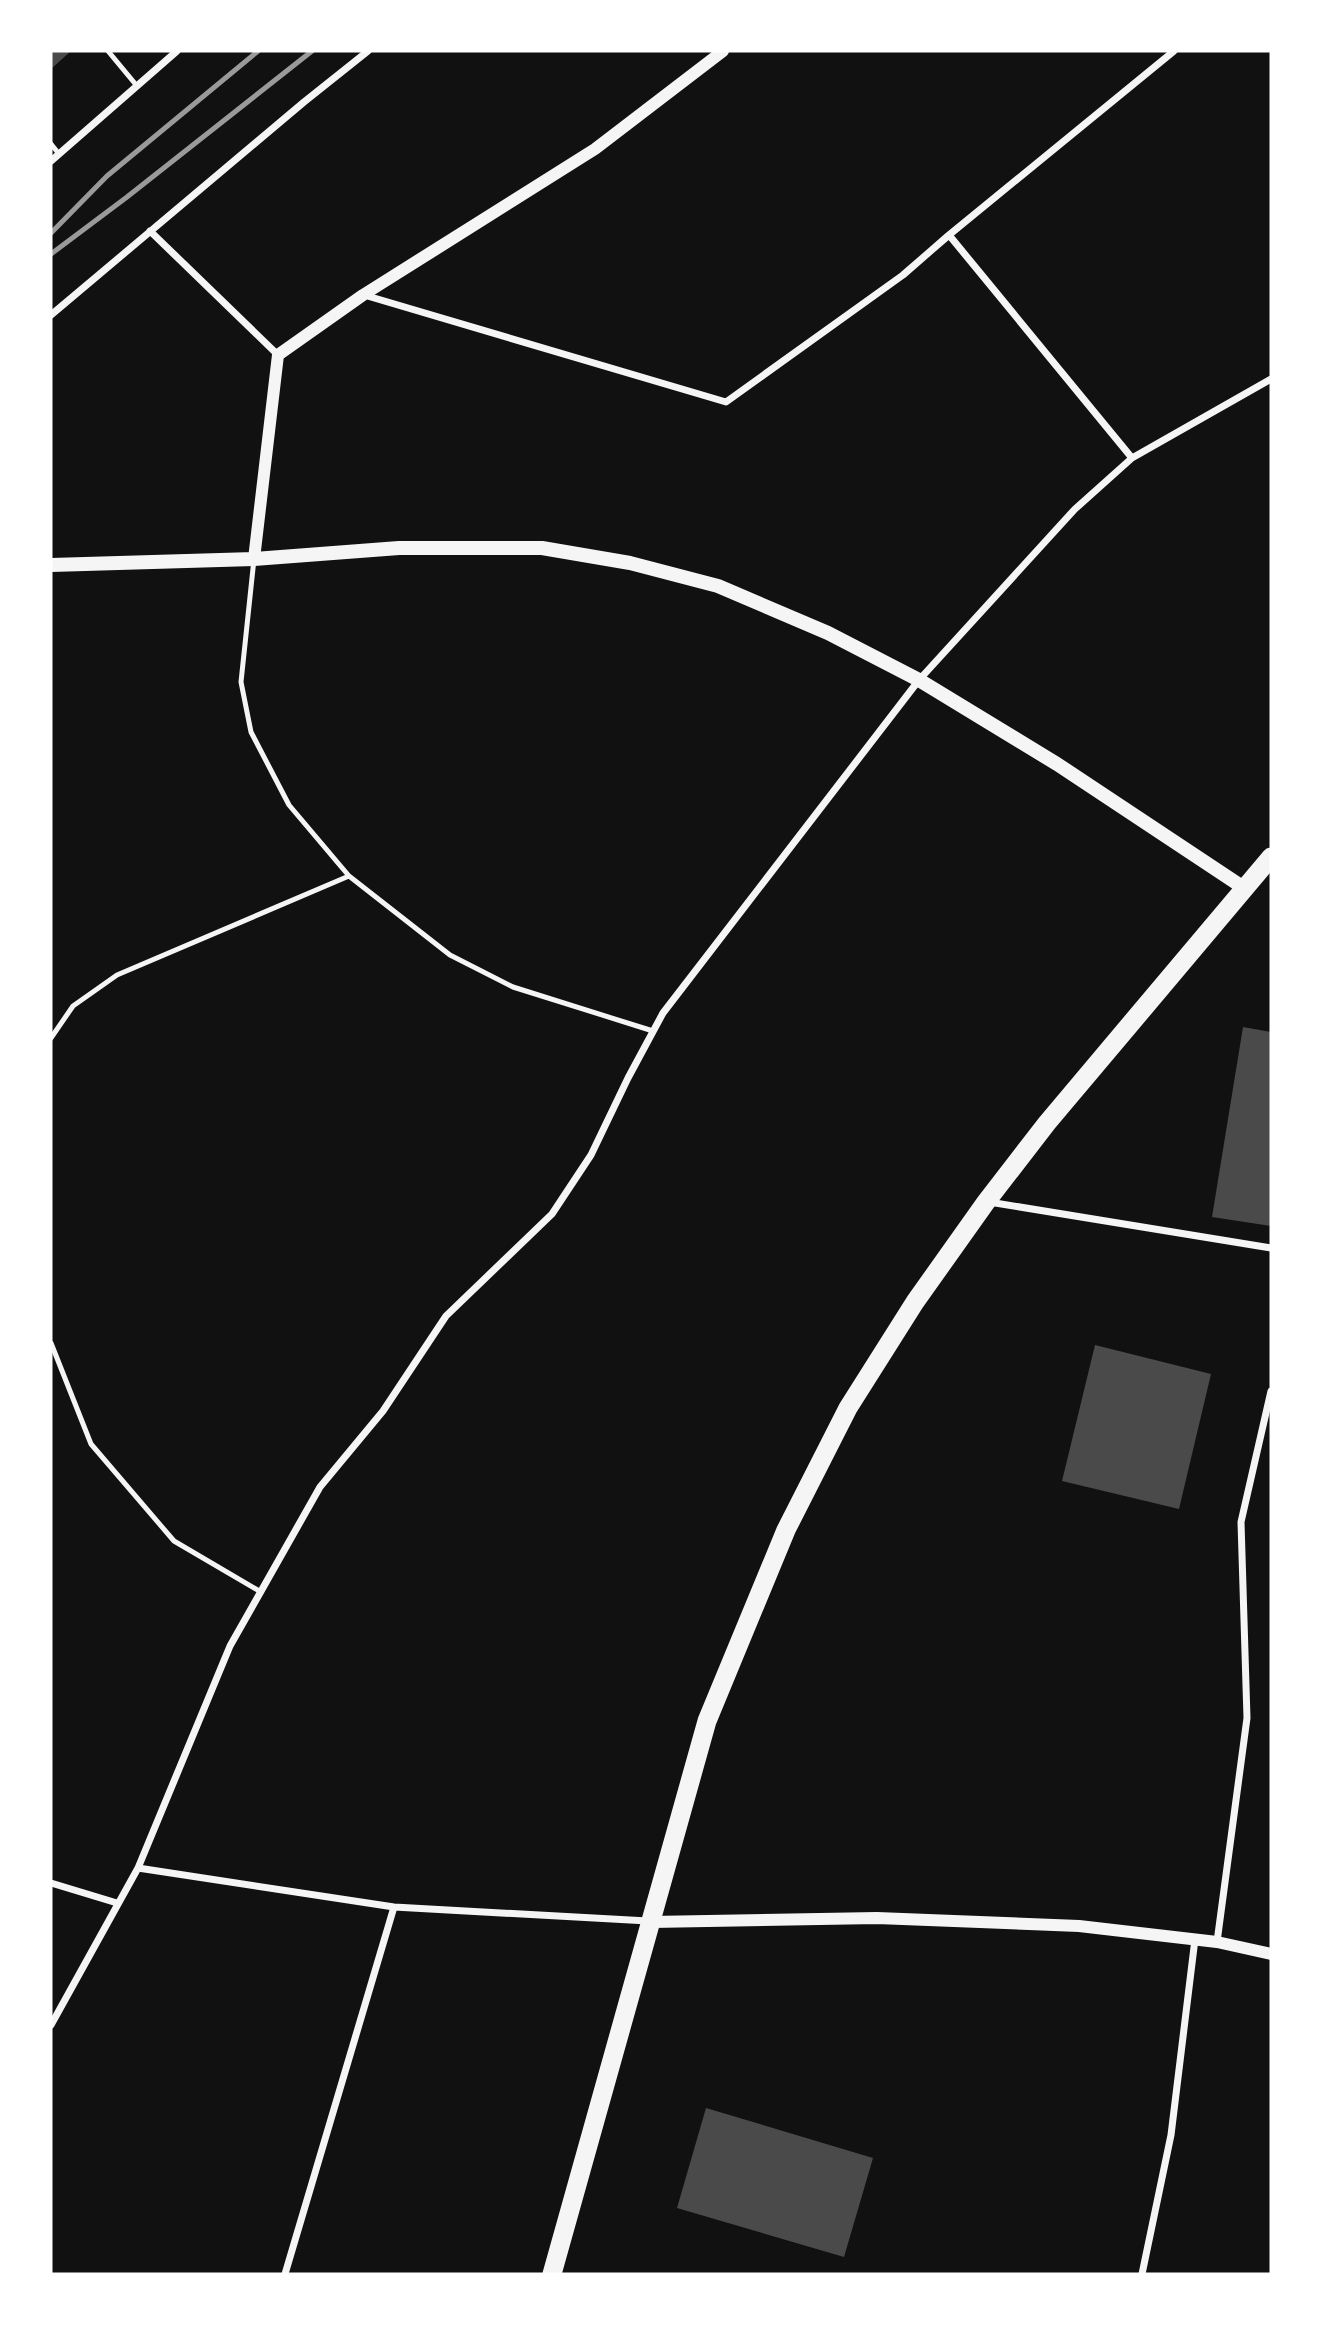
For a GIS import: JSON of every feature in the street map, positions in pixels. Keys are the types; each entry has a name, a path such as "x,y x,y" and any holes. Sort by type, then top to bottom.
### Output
{"highway":[{"path":"552,2274 707,1721 786,1530 848,1408 915,1302 986,1202 1047,1123 1271,857"}],"main road":[{"path":"51,565 254,559 399,548 542,548 630,563 718,586 828,633 919,680 1057,764 1244,888"}],"street":[{"path":"51,162 177,51"},
{"path":"51,315 368,51"},
{"path":"254,559 278,355 363,295 595,149 723,51"},
{"path":"363,295 726,402 903,275 1174,51"},
{"path":"150,231 278,355"},
{"path":"949,235 1132,458"},
{"path":"51,2025 138,1868 230,1646 320,1487 383,1411 446,1317 552,1214 591,1155 663,1013 919,680 1075,509 1132,458 1271,379"},
{"path":"986,1202 1271,1248"},
{"path":"1217,1941 1247,1718 1241,1522 1271,1391"},
{"path":"138,1868 394,1907 651,1922 877,1918 1079,1926 1217,1941 1271,1954"},
{"path":"51,1884 117,1903"},
{"path":"285,2274 394,1907"},
{"path":"1142,2274 1171,2135 1195,1939"}],"lane":[{"path":"108,51 137,86"},
{"path":"51,144 59,154"},
{"path":"254,559 240,682 251,732 289,805 349,876 450,956 513,987 653,1031"},
{"path":"51,1038 73,1006 117,975 349,876"},
{"path":"51,1343 91,1444 174,1541 261,1592"}],"building":[{"path":"51,51 71,51 51,69"},
{"path":"1243,1027 1271,1032 1271,1226 1212,1217"},
{"path":"1095,1345 1211,1374 1179,1509 1062,1481"},
{"path":"706,2108 873,2158 844,2257 677,2208"}],"railway":[{"path":"51,233 107,176 258,51"},
{"path":"51,254 312,51"}]}
